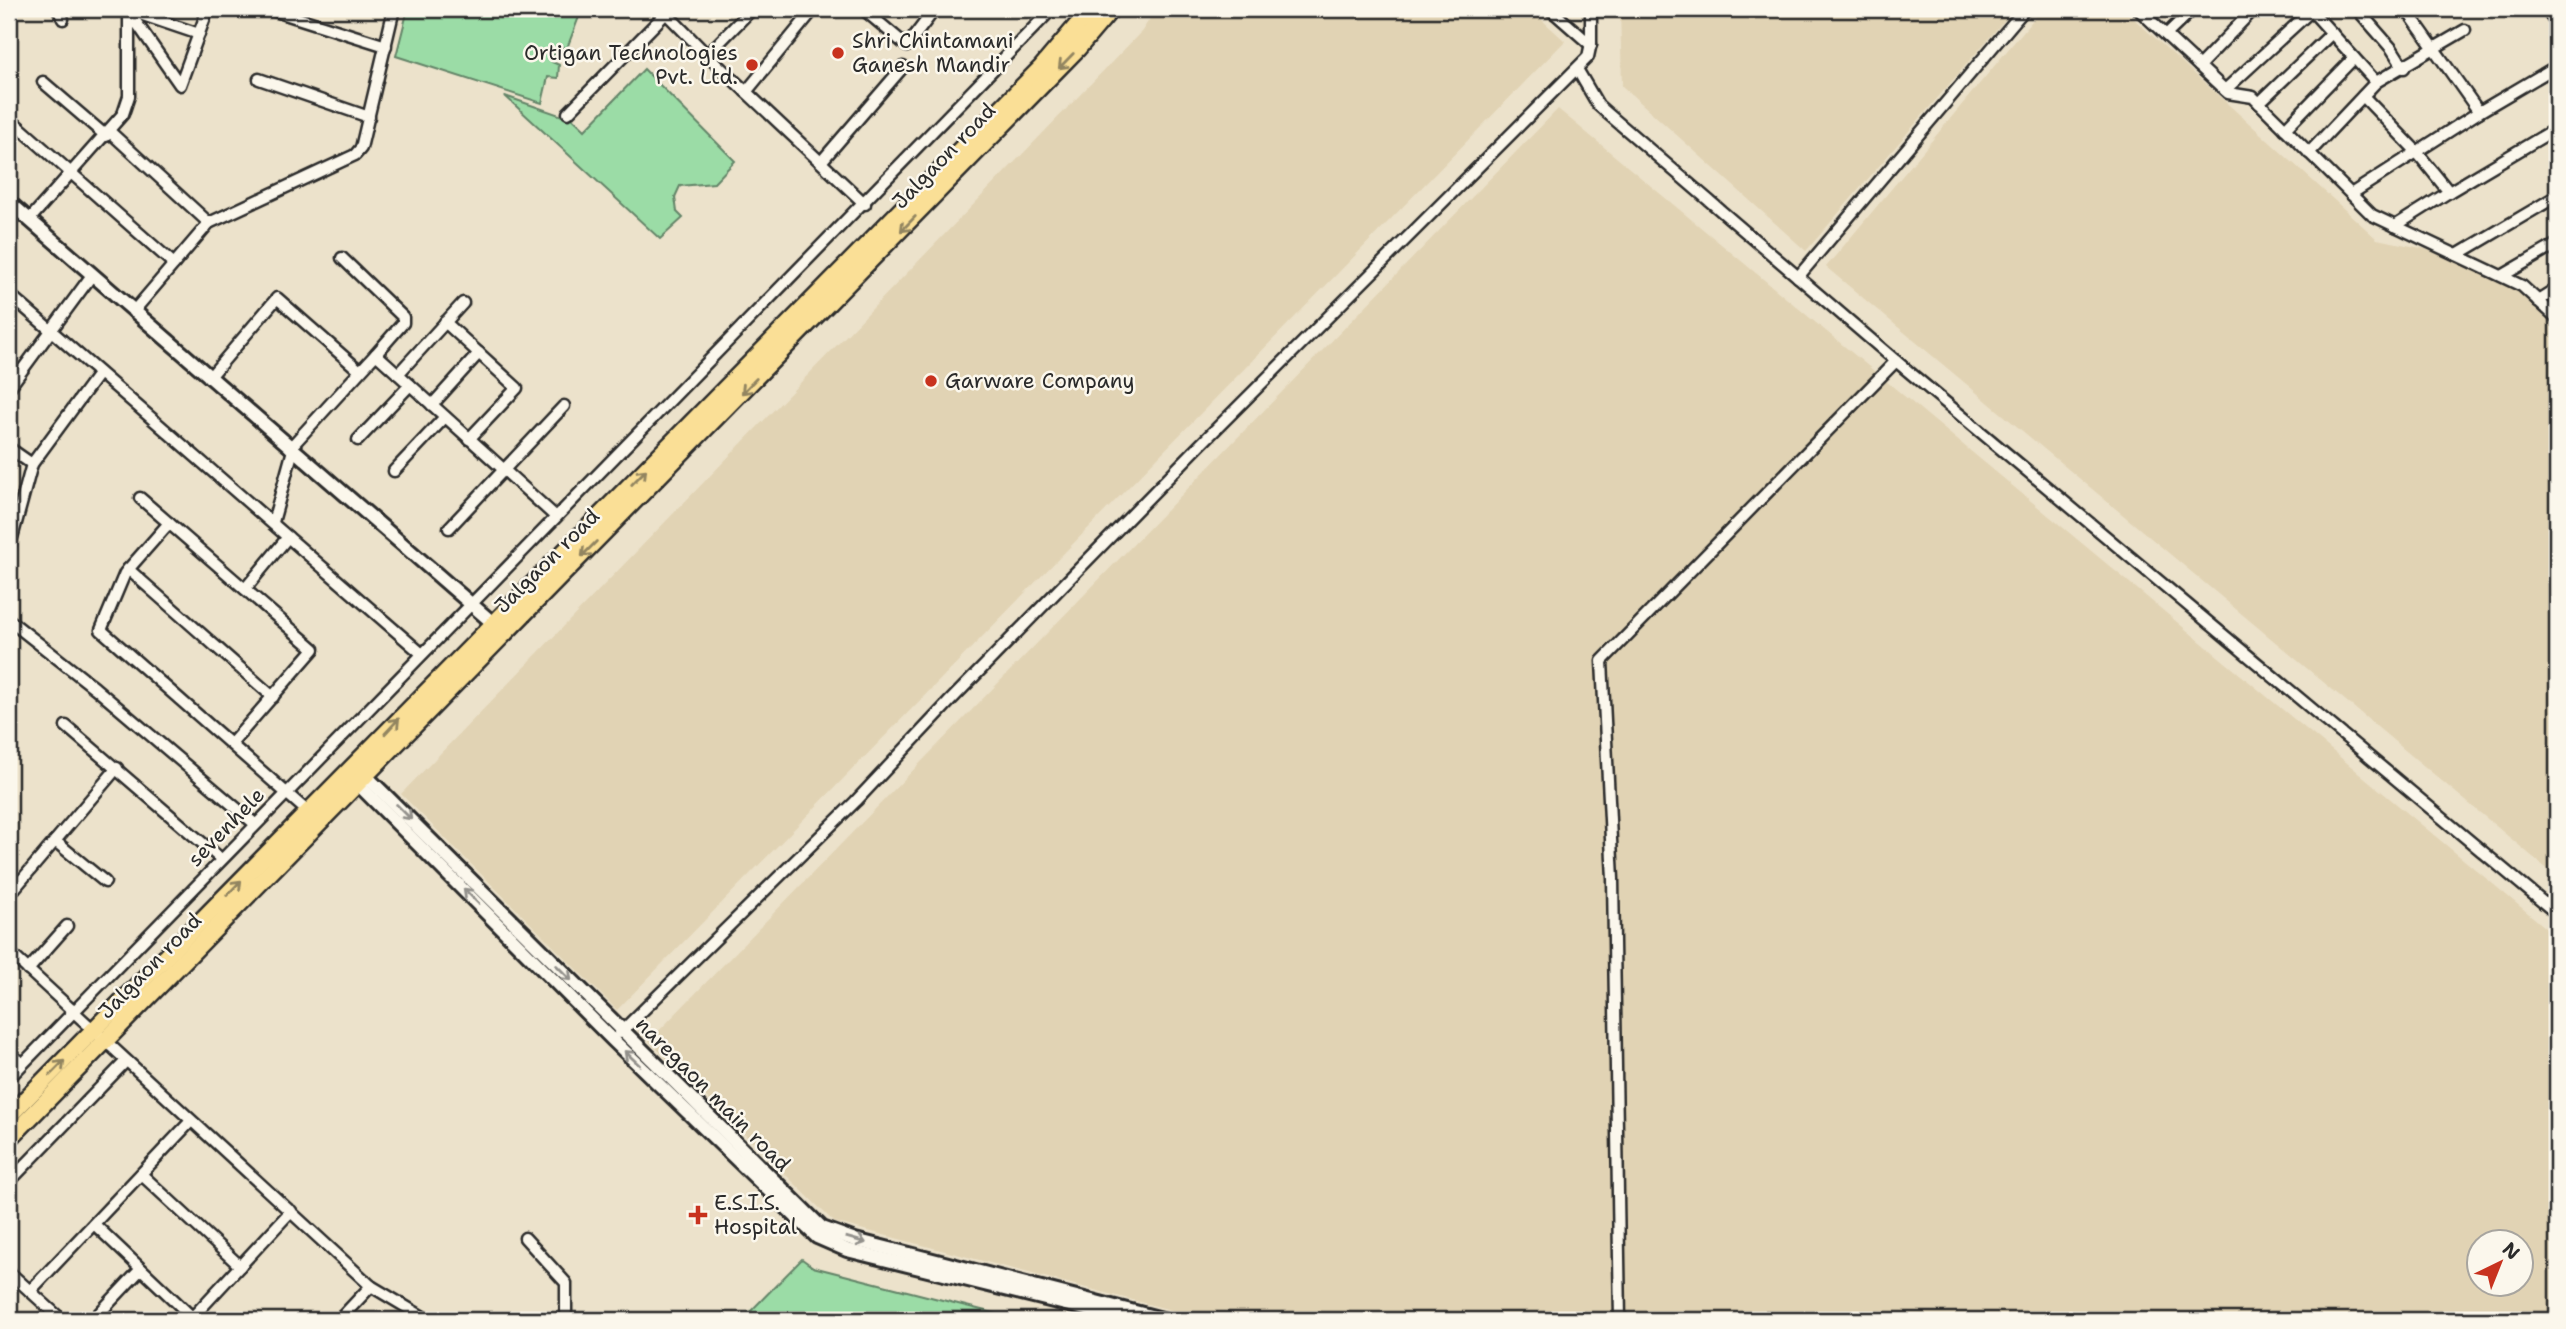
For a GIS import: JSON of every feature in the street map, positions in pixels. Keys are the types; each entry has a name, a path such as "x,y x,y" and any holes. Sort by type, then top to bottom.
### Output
{"highway":[{"name":"Jalgaon road","path":"9,1139 99,1036 308,812 356,774 494,624 1042,67 1091,9"},
{"name":"Jalgaon road","path":"9,1116 99,1036 356,774 848,285 1068,59 1111,9"}],"street":[{"path":"128,10 180,85 183,84 208,9"},
{"path":"269,9 386,46"},
{"path":"133,312 209,223 355,155 361,148 394,9"},
{"path":"707,55 752,9"},
{"path":"746,92 814,9"},
{"path":"863,9 907,46 934,9"},
{"name":"sevenhele","path":"9,1078 470,603 865,204 1052,9"},
{"path":"1550,9 1591,45"},
{"path":"617,1036 856,801 1199,446 1553,89 1577,69 1588,57 1591,45 1591,9"},
{"path":"1798,277 2025,9"},
{"path":"2138,9 2225,90 2253,97 2372,215 2522,286 2557,318"},
{"path":"2166,35 2193,9"},
{"path":"2199,66 2254,9"},
{"path":"2225,90 2312,9 2376,82"},
{"path":"2357,9 2392,49 2404,68"},
{"path":"2406,9 2479,112"},
{"path":"2546,9 2557,24"},
{"path":"128,10 199,34"},
{"path":"29,219 123,114 129,96 128,10"},
{"path":"568,113 667,10 707,55 865,204"},
{"path":"2309,153 2376,82 2465,30"},
{"path":"2259,103 2332,33"},
{"path":"2285,129 2354,58"},
{"path":"2351,194 2416,151 2557,66"},
{"path":"821,162 903,67"},
{"path":"1577,69 1598,105 1896,361 2557,915"},
{"path":"258,79 369,117"},
{"path":"43,82 108,133 209,223"},
{"path":"2363,96 2416,151 2449,192"},
{"path":"9,118 174,264"},
{"path":"2395,226 2557,128"},
{"path":"2457,255 2557,196"},
{"path":"9,202 494,624"},
{"path":"2502,276 2557,244"},
{"path":"273,523 292,449 402,323 403,317 342,258"},
{"path":"9,388 49,329 92,275"},
{"path":"2538,301 2557,289"},
{"path":"9,294 422,653"},
{"path":"209,378 276,298 360,371"},
{"path":"398,374 463,303"},
{"path":"445,322 517,388 470,439"},
{"path":"432,405 479,353"},
{"path":"376,354 556,517"},
{"path":"1620,1320 1613,879 1602,661 1896,361"},
{"path":"9,549 32,464 99,373"},
{"path":"358,440 410,385"},
{"path":"449,528 564,406"},
{"path":"394,471 445,417"},
{"path":"9,448 32,464"},
{"path":"140,498 314,649 232,743"},
{"path":"169,523 128,569 101,630 308,812"},
{"path":"245,589 288,537"},
{"path":"128,569 272,697"},
{"path":"9,620 95,688 255,824"},
{"path":"66,726 221,859"},
{"path":"9,895 117,768"},
{"name":"naregaon main road","path":"356,774 817,1237 847,1250 1130,1320"},
{"path":"55,841 105,882"},
{"path":"27,970 67,926"},
{"path":"9,952 371,1286 428,1320"},
{"name":"naregaon main road","path":"617,1036 822,1228 855,1240 1166,1320"},
{"path":"9,1052 22,1064"},
{"path":"9,1182 126,1061"},
{"path":"30,1291 191,1121"},
{"path":"141,1174 240,1266"},
{"path":"94,1224 192,1319 291,1211"},
{"path":"525,1238 566,1283 566,1311"},
{"path":"93,1320 141,1269"},
{"path":"9,1272 62,1320"},
{"path":"339,1320 371,1286"}],"shaded area":[{"path":"1156,9 1530,9 1565,41 617,1010 401,794 1142,31"},
{"path":"1620,9 2014,9 1806,251 1622,86"},
{"path":"2042,9 2123,9 2377,239 2426,249 2527,293 2557,322 2557,877 1826,267"},
{"path":"1558,109 2557,937 2557,1320 1209,1320 834,1222 649,1041"}],"green space":[{"path":"408,9 582,9 567,48 556,46 552,62 559,65 558,78 548,77 542,103 396,56"},
{"path":"644,69 735,161 714,183 680,186 675,197 677,212 683,218 660,239 505,96 565,117 569,115 585,130"},
{"path":"802,1259 813,1267 1021,1320 742,1320"}],"waterway":[{"path":"109,9 112,15"}],"place":[{"name":"Shri Chintamani Ganesh Mandir","path":"838,53"},
{"name":"Ortigan Technologies Pvt. Ltd.","path":"752,65"},
{"name":"Garware Company","path":"931,381"},
{"name":"E.S.I.S. Hospital","path":"698,1215"}]}
